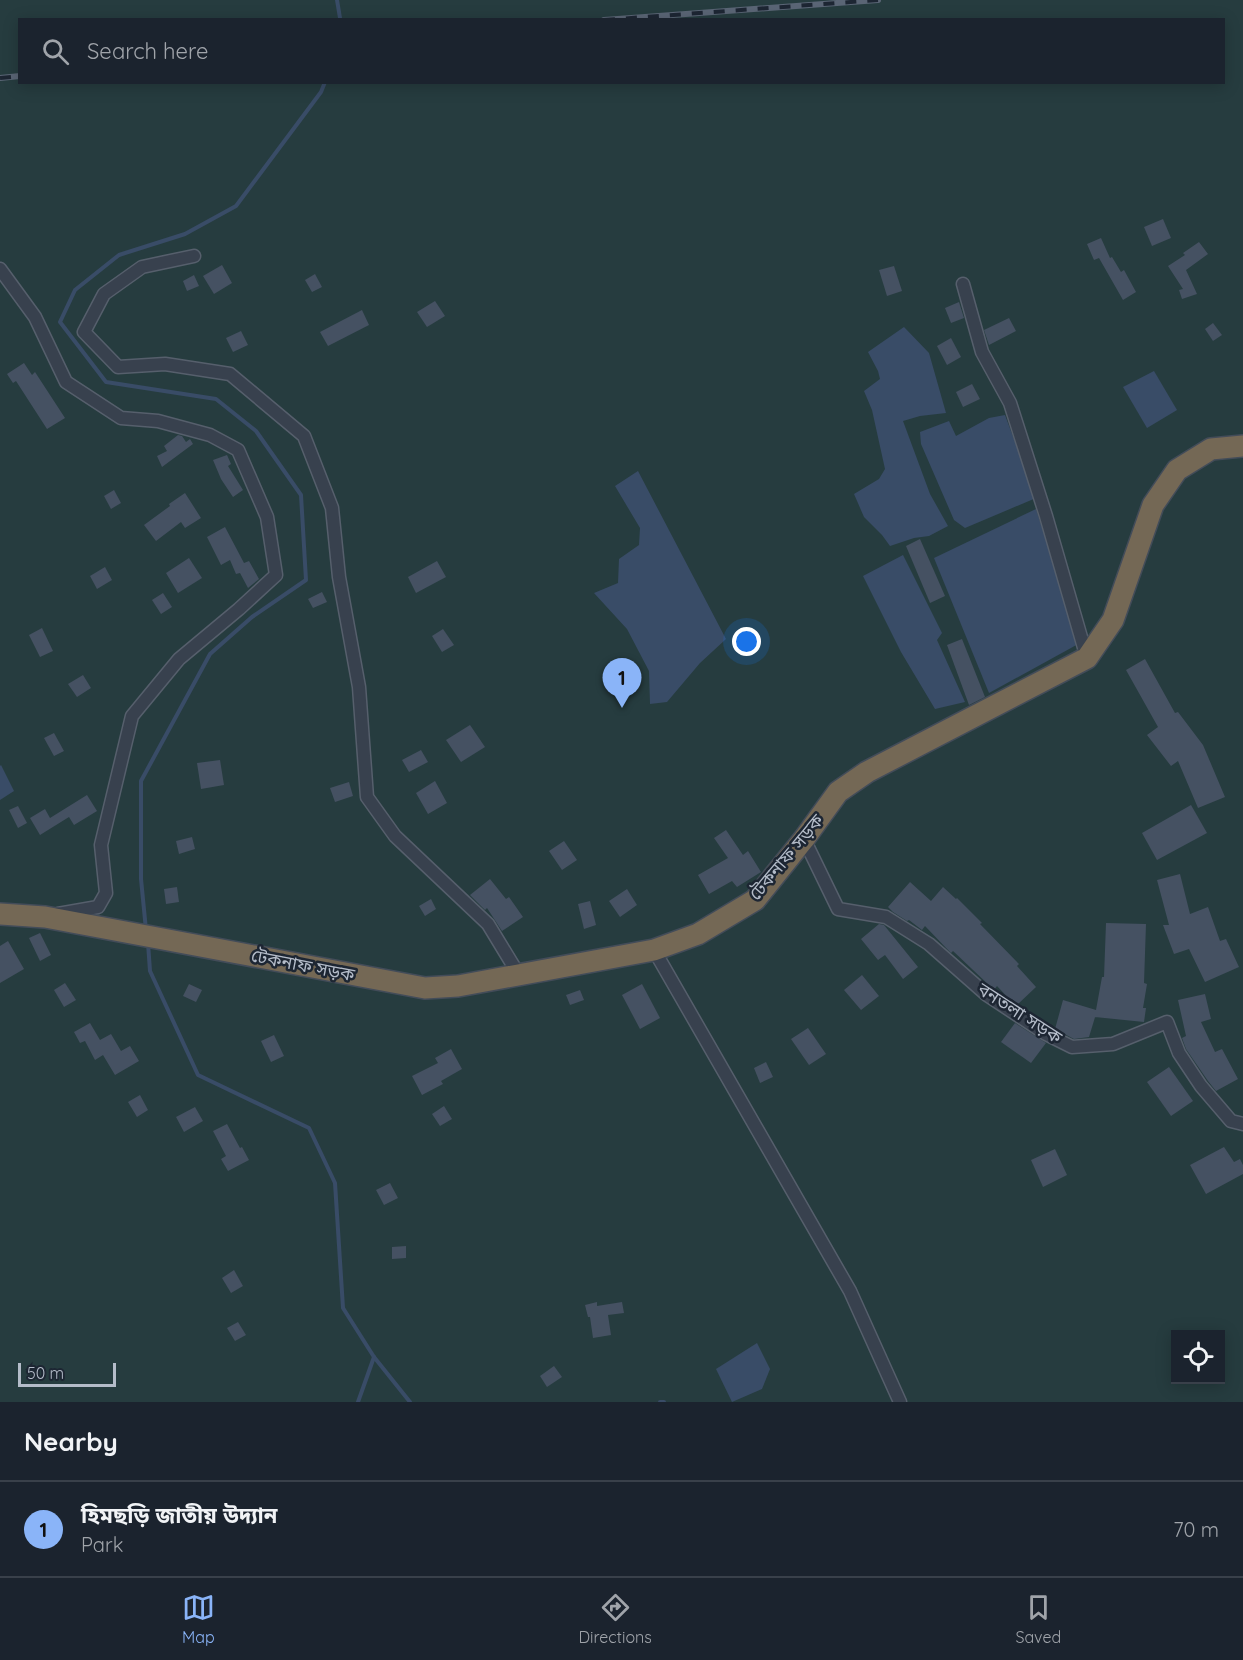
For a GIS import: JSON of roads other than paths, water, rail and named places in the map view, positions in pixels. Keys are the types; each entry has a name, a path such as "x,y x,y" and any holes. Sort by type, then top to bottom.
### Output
{"highway":[{"name":"টেকনাফ সড়ক","path":"0,914 45,917 425,988 458,986 654,950 698,934 755,900 838,792 867,772 1088,658 1113,620 1153,505 1177,470 1211,449 1243,446"}],"street":[{"path":"194,256 142,267 104,294 84,332 118,367 165,364 230,374 304,436 332,508 339,578 359,687 367,797 395,836 488,924 519,975"},
{"path":"0,269 35,317 66,382 121,418 158,421 210,435 238,450 267,517 276,575 179,659 132,716 101,845 106,893 98,908 45,917"},
{"path":"963,284 982,352 1010,403 1088,658"},
{"name":"বনতলা সড়ক","path":"804,839 838,909 885,917 929,944 987,995 1046,1034 1072,1047 1113,1044 1167,1022 1179,1053 1201,1086 1231,1121 1243,1124"},
{"path":"654,950 850,1291 900,1402"}],"water":[{"path":"904,327 929,353 946,413 920,416 903,421 930,494 948,526 929,536 890,546 864,517 854,494 879,479 885,469 872,410 864,391 880,379 868,352"},
{"path":"1154,371 1177,410 1147,428 1123,387"},
{"path":"1005,415 1036,498 965,528 954,520 921,444 920,432 949,421 956,436 989,418"},
{"path":"638,471 726,639 700,663 667,702 650,704 649,671 627,629 594,593 618,583 619,559 639,545 640,528 615,486"},
{"path":"1036,509 1080,643 989,693 934,558"},
{"path":"903,555 942,633 937,640 965,702 935,709 901,652 863,576"},
{"path":"0,766 14,791 0,800"},
{"path":"757,1343 770,1369 762,1389 732,1402 716,1369"}],"waterway":[{"path":"337,0 340,18"},
{"path":"146,930 141,879 141,781 210,654 252,617 306,580 301,495 256,431 216,399 106,382 60,322 75,290 119,255 185,234 236,206 321,92 324,84"},
{"path":"148,943 150,971 198,1075 309,1128 335,1183 343,1308 374,1357 410,1402"},
{"path":"358,1402 374,1357"}],"railway":[{"path":"631,18 878,0"},
{"path":"0,78 18,76"}],"place":[{"name":"হিমছড়ি জাতীয় উদ্যান","path":"622,708"}]}
